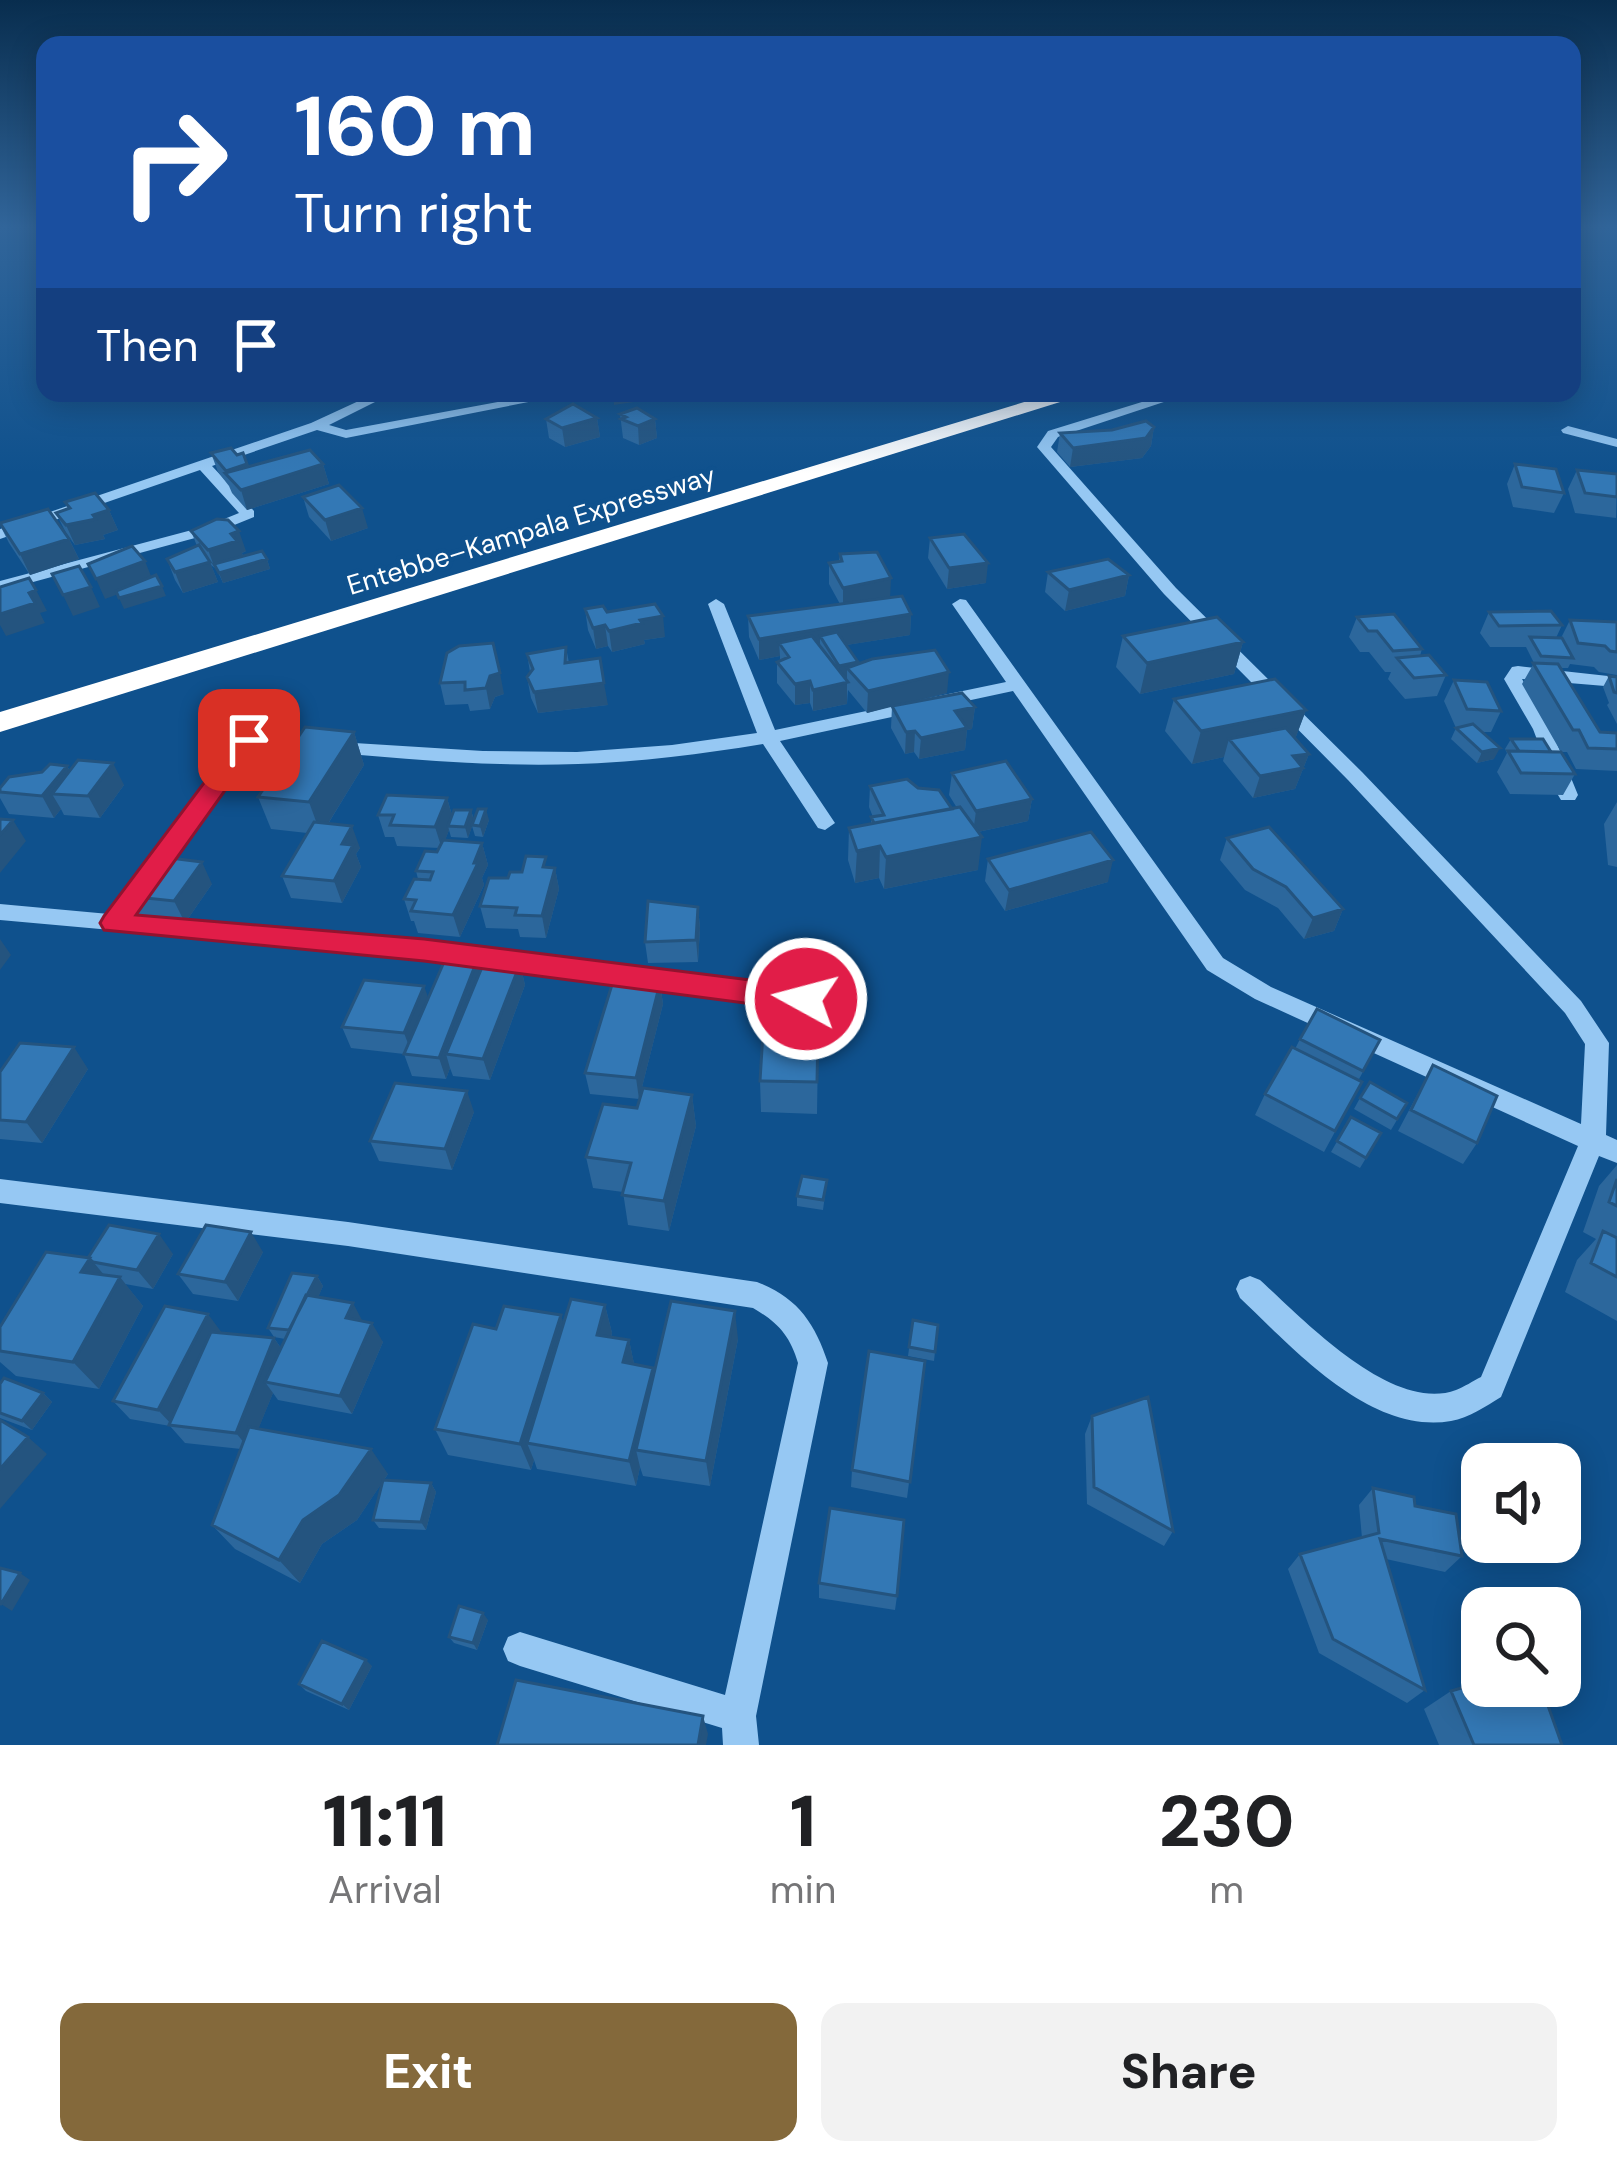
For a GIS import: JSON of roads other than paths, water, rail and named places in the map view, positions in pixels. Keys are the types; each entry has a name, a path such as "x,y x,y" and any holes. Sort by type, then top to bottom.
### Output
{"highway":[{"name":"Entebbe–Kampala Expressway","path":"0,698 992,402"},
{"name":"Entebbe–Kampala Expressway","path":"0,722 1049,402"}],"street":[{"path":"0,534 316,426 367,402"},
{"path":"316,426 346,434 518,402"},
{"path":"1155,402 1053,434 1044,447 1170,591 1573,1007 1597,1043 1605,1146 1491,1387 1452,1408 1396,1401 1342,1372 1250,1288"},
{"path":"1568,430 1617,443"},
{"path":"0,586 212,529 249,514 203,465"},
{"path":"716,604 769,739 825,823"},
{"path":"960,604 1215,964 1231,976 1605,1146"},
{"path":"1568,796 1542,729 1513,679 1518,671 1617,682"},
{"path":"114,923 249,740 451,753 618,756 769,739 1016,685"},
{"path":"0,912 424,950 806,999"},
{"path":"0,1191 349,1234 757,1295 785,1311 803,1328 813,1363 740,1731 520,1649"}]}
